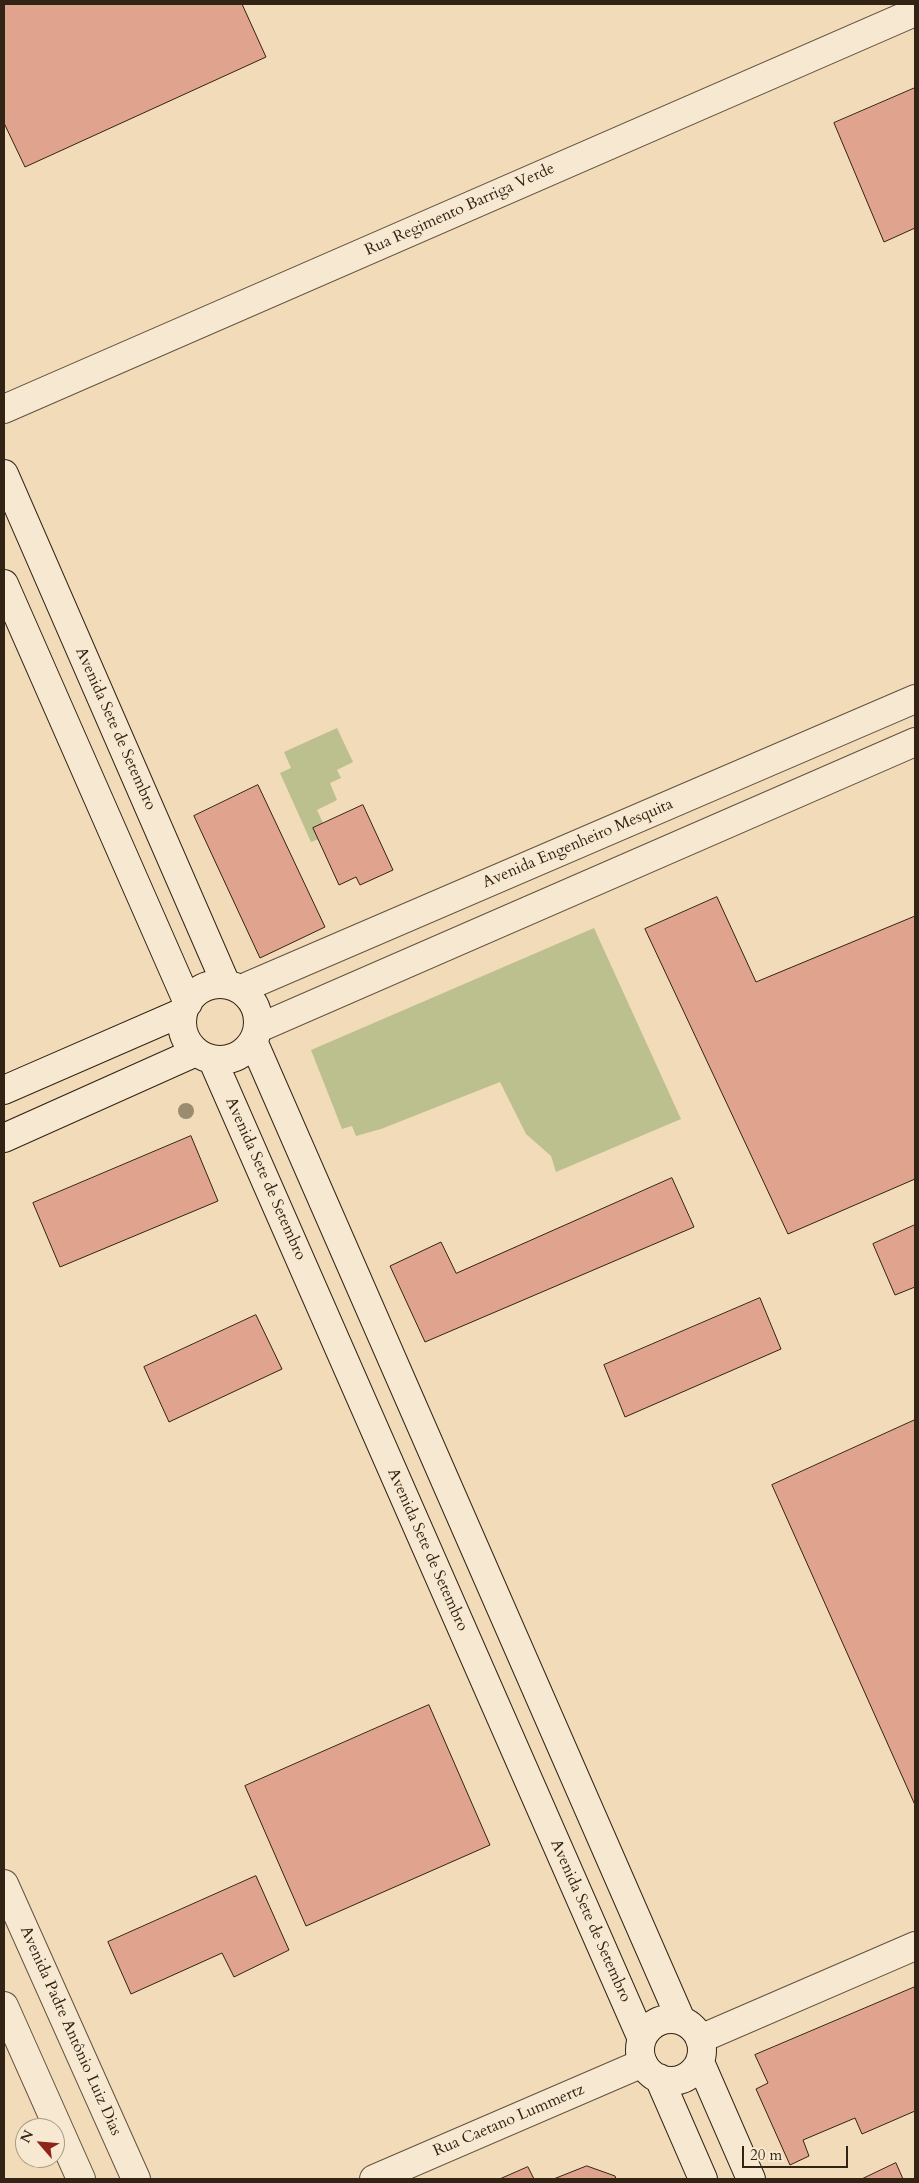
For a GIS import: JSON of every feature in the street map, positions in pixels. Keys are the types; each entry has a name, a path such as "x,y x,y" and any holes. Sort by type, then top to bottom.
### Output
{"main road":[{"name":"Rua Regimento Barriga Verde","path":"4,409 915,12"},
{"name":"Avenida Sete de Setembro","path":"4,474 101,697 233,986"},
{"path":"4,584 62,715 185,1007 184,1034 205,1057"},
{"path":"62,715 101,697"},
{"name":"Avenida Engenheiro Mesquita","path":"233,986 915,699"},
{"path":"256,1034 915,742"},
{"path":"4,1090 185,1007 194,994 204,987 215,984 233,986 249,996 255,1006 258,1016 256,1034 246,1050 237,1057 227,1060 205,1057 4,1138"},
{"path":"256,1034 681,2020 696,2031 700,2050 751,2179"},
{"name":"Avenida Sete de Setembro","path":"205,1057 648,2060 703,2179"},
{"name":"Avenida Padre Antônio Luiz Dias","path":"4,1884 136,2179"},
{"path":"681,2020 662,2020 654,2024 648,2060 668,2081 687,2076 700,2050 915,1946"},
{"path":"4,2006 81,2179"},
{"name":"Rua Caetano Lummertz","path":"374,2179 648,2060"}],"green space":[{"path":"337,728 353,762 337,770 341,778 330,783 337,800 317,810 323,823 313,828 319,839 311,842 280,773 291,768 284,752"},
{"path":"594,928 681,1119 556,1172 551,1156 526,1134 500,1082 381,1129 356,1136 352,1126 342,1129 311,1050"}],"building":[{"path":"4,4 242,4 266,57 25,167 4,123"},
{"path":"915,88 915,228 884,242 834,123"},
{"path":"258,785 325,927 260,958 194,816"},
{"path":"363,805 393,870 360,885 356,877 339,885 313,828"},
{"path":"717,897 756,982 915,916 915,1179 788,1234 645,929"},
{"path":"191,1136 218,1201 60,1267 33,1203"},
{"path":"672,1178 694,1227 425,1342 390,1266 441,1242 456,1273"},
{"path":"915,1225 915,1287 895,1295 873,1244"},
{"path":"760,1298 781,1349 625,1417 604,1365"},
{"path":"256,1315 282,1369 169,1422 144,1367"},
{"path":"915,1420 915,1805 772,1485"},
{"path":"429,1705 490,1845 306,1926 245,1786"},
{"path":"256,1876 289,1950 234,1977 222,1953 131,1994 108,1942"},
{"path":"915,1987 915,2111 862,2134 855,2118 803,2140 809,2156 790,2165 756,2089 768,2083 755,2055"},
{"path":"896,2163 903,2179 862,2179"},
{"path":"587,2166 615,2176 616,2179 554,2179"},
{"path":"528,2167 534,2179 500,2179"}]}
